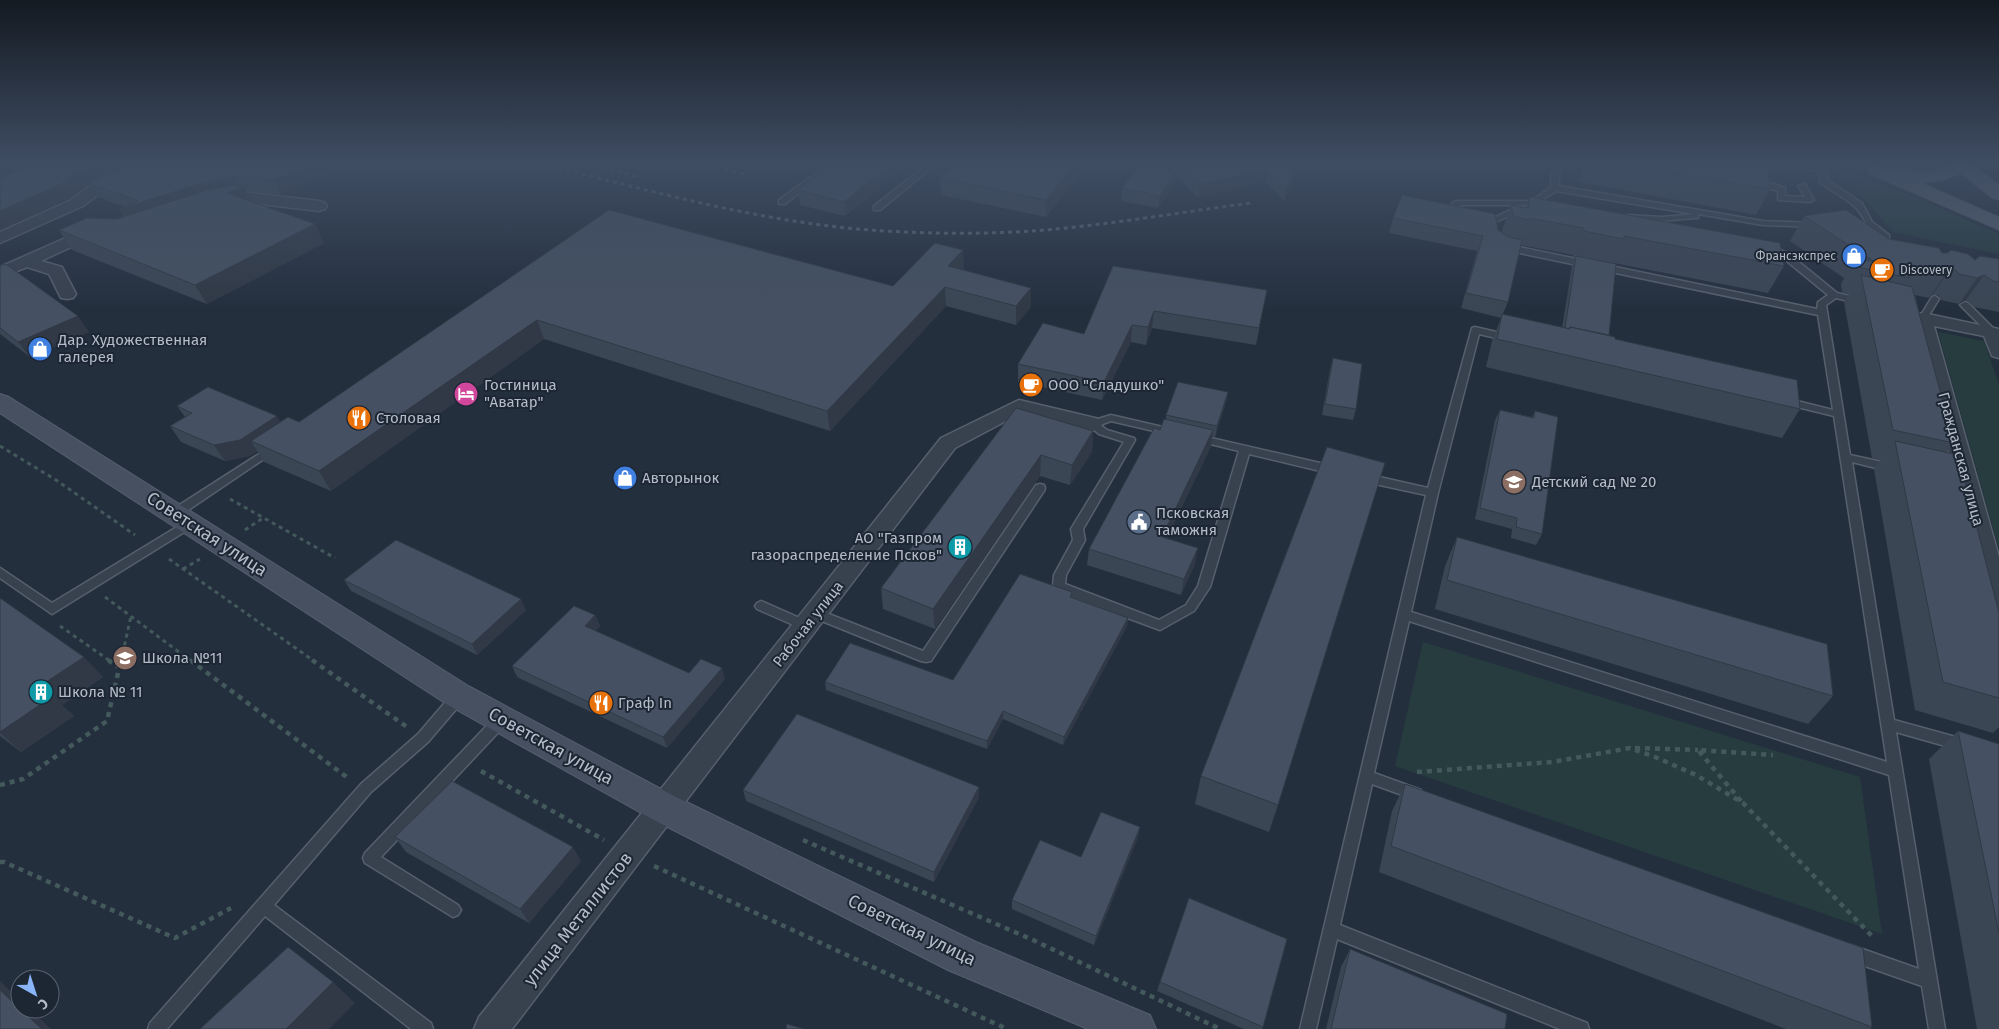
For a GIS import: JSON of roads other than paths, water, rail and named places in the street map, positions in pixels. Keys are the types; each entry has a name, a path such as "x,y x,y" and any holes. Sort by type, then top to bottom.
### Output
{"main road":[{"path":"1971,212 1999,224"}],"street":[{"path":"0,238 58,212"},
{"path":"0,273 93,230 110,230"},
{"path":"25,261 56,271 67,294"},
{"path":"1913,315 1995,332 1999,352"},
{"name":"Гражданская улица","path":"1913,315 1961,484 1999,600"},
{"name":"Советская улица","path":"0,402 459,696 664,808 962,956 1136,1029"},
{"name":"Рабочая улица","path":"664,808 948,443 1019,406 1092,424"},
{"name":"улица Металлистов","path":"491,1029 664,808"}],"lane":[{"path":"1468,212 1472,213"},
{"path":"1493,221 1512,212"},
{"path":"1700,212 1762,223 1827,226"},
{"path":"1861,212 1864,224 1895,242"},
{"path":"1623,217 1661,219 1712,214"},
{"path":"1498,243 1506,248 1822,313"},
{"path":"1770,245 1834,295 1869,303"},
{"path":"1834,295 1821,304 1822,313 1938,1029"},
{"path":"1913,315 1935,298"},
{"path":"1965,305 1995,332"},
{"path":"1308,1029 1432,493 1475,330 1523,341"},
{"path":"1771,398 1838,414"},
{"path":"1092,424 1111,418 1432,493"},
{"path":"1092,424 1103,432 1130,440 1077,529 1079,540 1060,574 1059,586 1064,590 1160,625 1190,608 1204,587 1245,450"},
{"path":"0,572 52,609 89,585 182,518 212,488 278,444"},
{"path":"1845,457 1900,469"},
{"path":"760,606 812,620 926,657 1040,488"},
{"path":"1404,615 1896,770"},
{"path":"156,1029 366,788 423,738 459,696"},
{"path":"453,910 370,858 502,719"},
{"path":"1888,724 1980,750"},
{"path":"1366,776 1432,800"},
{"path":"264,906 425,1029"},
{"path":"1330,929 1581,1029"},
{"path":"1834,946 1930,981"}],"railway":[{"path":"744,212 857,229 927,233 1022,232 1186,212"}],"place":[{"name":"Франсэкспрес","path":"1854,256"},
{"name":"Discovery","path":"1882,270"},
{"name":"Дар. Художественная галерея","path":"40,349"},
{"name":"ООО \"Сладушко\"","path":"1031,385"},
{"name":"Гостиница \"Аватар\"","path":"466,394"},
{"name":"Столовая","path":"359,418"},
{"name":"Авторынок","path":"625,478"},
{"name":"Детский сад № 20","path":"1514,482"},
{"name":"Псковская таможня","path":"1139,522"},
{"name":"АО \"Газпром газораспределение Псков\"","path":"960,547"},
{"name":"Школа №11","path":"125,658"},
{"name":"Школа № 11","path":"41,692"},
{"name":"Граф In","path":"601,703"}]}
